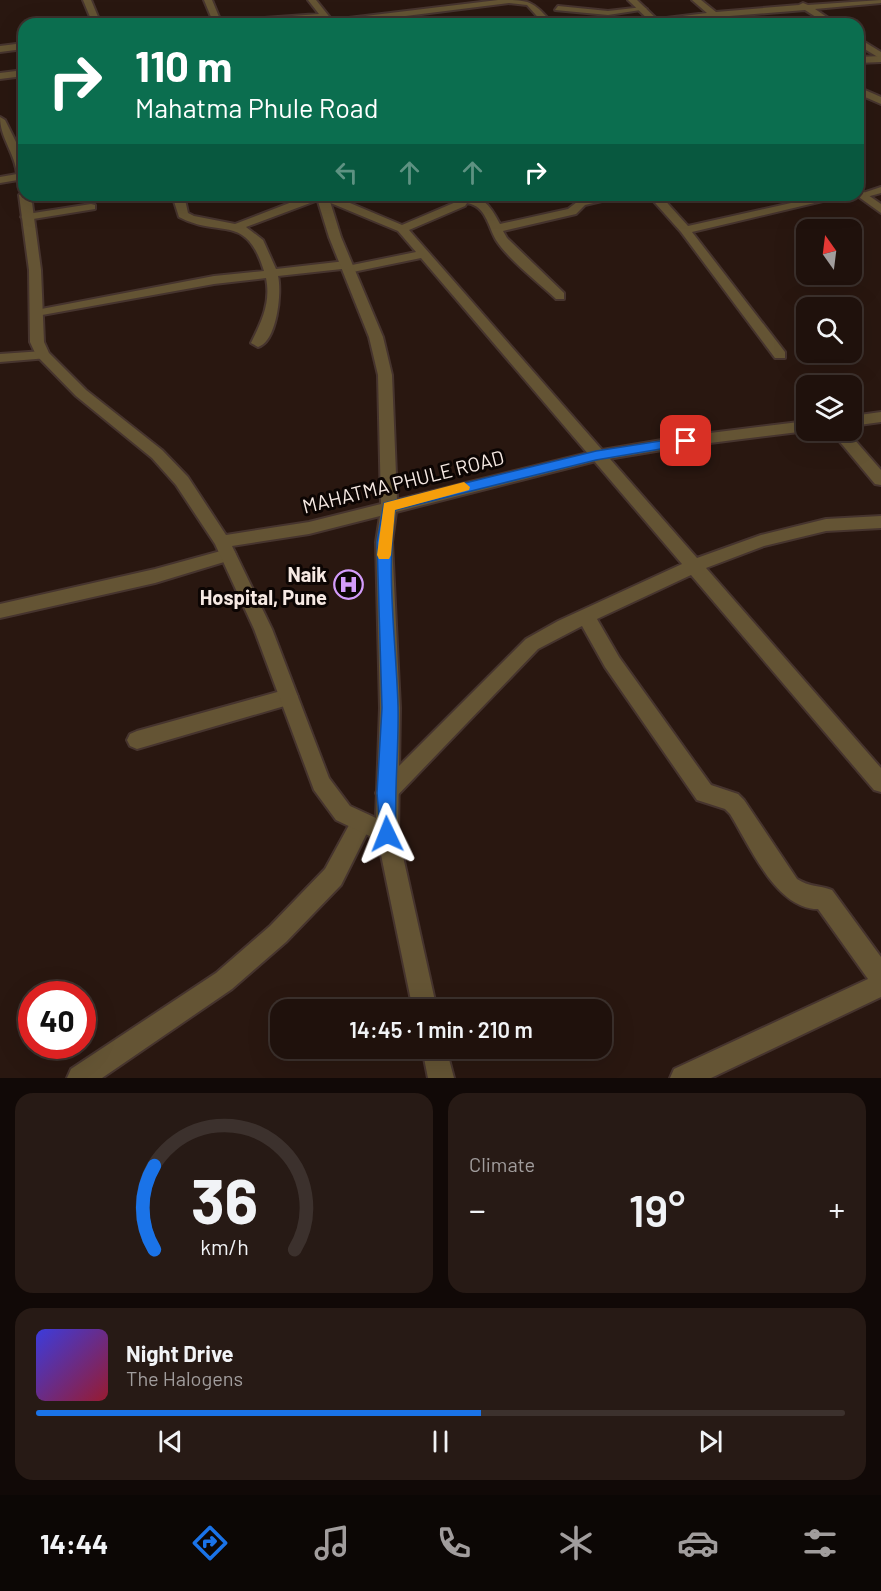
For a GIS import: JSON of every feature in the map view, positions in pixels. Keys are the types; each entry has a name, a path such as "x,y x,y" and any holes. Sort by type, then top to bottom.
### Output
{"street":[{"path":"87,0 94,18"},
{"path":"208,0 216,18"},
{"path":"312,0 325,18"},
{"path":"431,0 438,10"},
{"path":"633,0 652,18"},
{"path":"696,0 714,15"},
{"path":"797,0 823,18"},
{"path":"689,18 881,1"},
{"path":"372,18 499,2 530,2 544,18"},
{"path":"558,8 608,13 643,9"},
{"path":"747,12 755,18"},
{"path":"297,18 323,16"},
{"path":"864,45 881,57"},
{"path":"0,49 18,47"},
{"path":"864,59 881,57"},
{"path":"0,76 18,74"},
{"path":"864,93 881,101"},
{"path":"0,120 18,157"},
{"path":"0,180 18,177"},
{"path":"864,192 881,190"},
{"path":"864,196 881,210"},
{"path":"26,201 35,270 37,342 43,355 89,399 158,454 182,481 225,548 262,629 321,783 343,813 387,834"},
{"path":"180,201 183,215 191,220 237,227 256,239 272,272 276,286 273,306 258,344"},
{"path":"237,227 270,212 304,201"},
{"path":"324,201 347,267 376,337 385,375 385,439 389,507 384,542 390,708 386,793 387,834 423,999"},
{"path":"336,201 402,229 561,410 596,456 881,783"},
{"path":"402,229 461,204 462,201"},
{"path":"476,201 485,206 502,240 560,296"},
{"path":"495,229 572,212 580,202 586,201"},
{"path":"659,201 685,230 780,355"},
{"path":"794,201 798,204"},
{"path":"685,230 813,201"},
{"path":"27,217 91,207"},
{"path":"36,314 272,272 347,267 424,254"},
{"path":"0,358 43,355"},
{"path":"862,420 881,417"},
{"name":"MAHATMA PHULE ROAD","path":"0,611 155,576 225,548 596,456 686,441 796,427"},
{"path":"847,441 881,480"},
{"path":"386,793 532,644 586,616 694,566 761,541 826,525 881,522"},
{"path":"586,616 612,662 704,792 731,801 737,807 789,887 806,898 824,898 881,977"},
{"path":"137,740 288,697"},
{"path":"80,1078 224,981 278,934 333,877 361,823"},
{"path":"683,1078 881,985"},
{"path":"437,1059 441,1078"}],"slow traffic":[{"path":"384,555 389,507 464,487"}],"place":[{"name":"Naik Hospital, Pune","path":"348,585"}],"route":[{"path":"387,834 386,793 390,708 384,542 389,507 596,456 686,441"}]}
